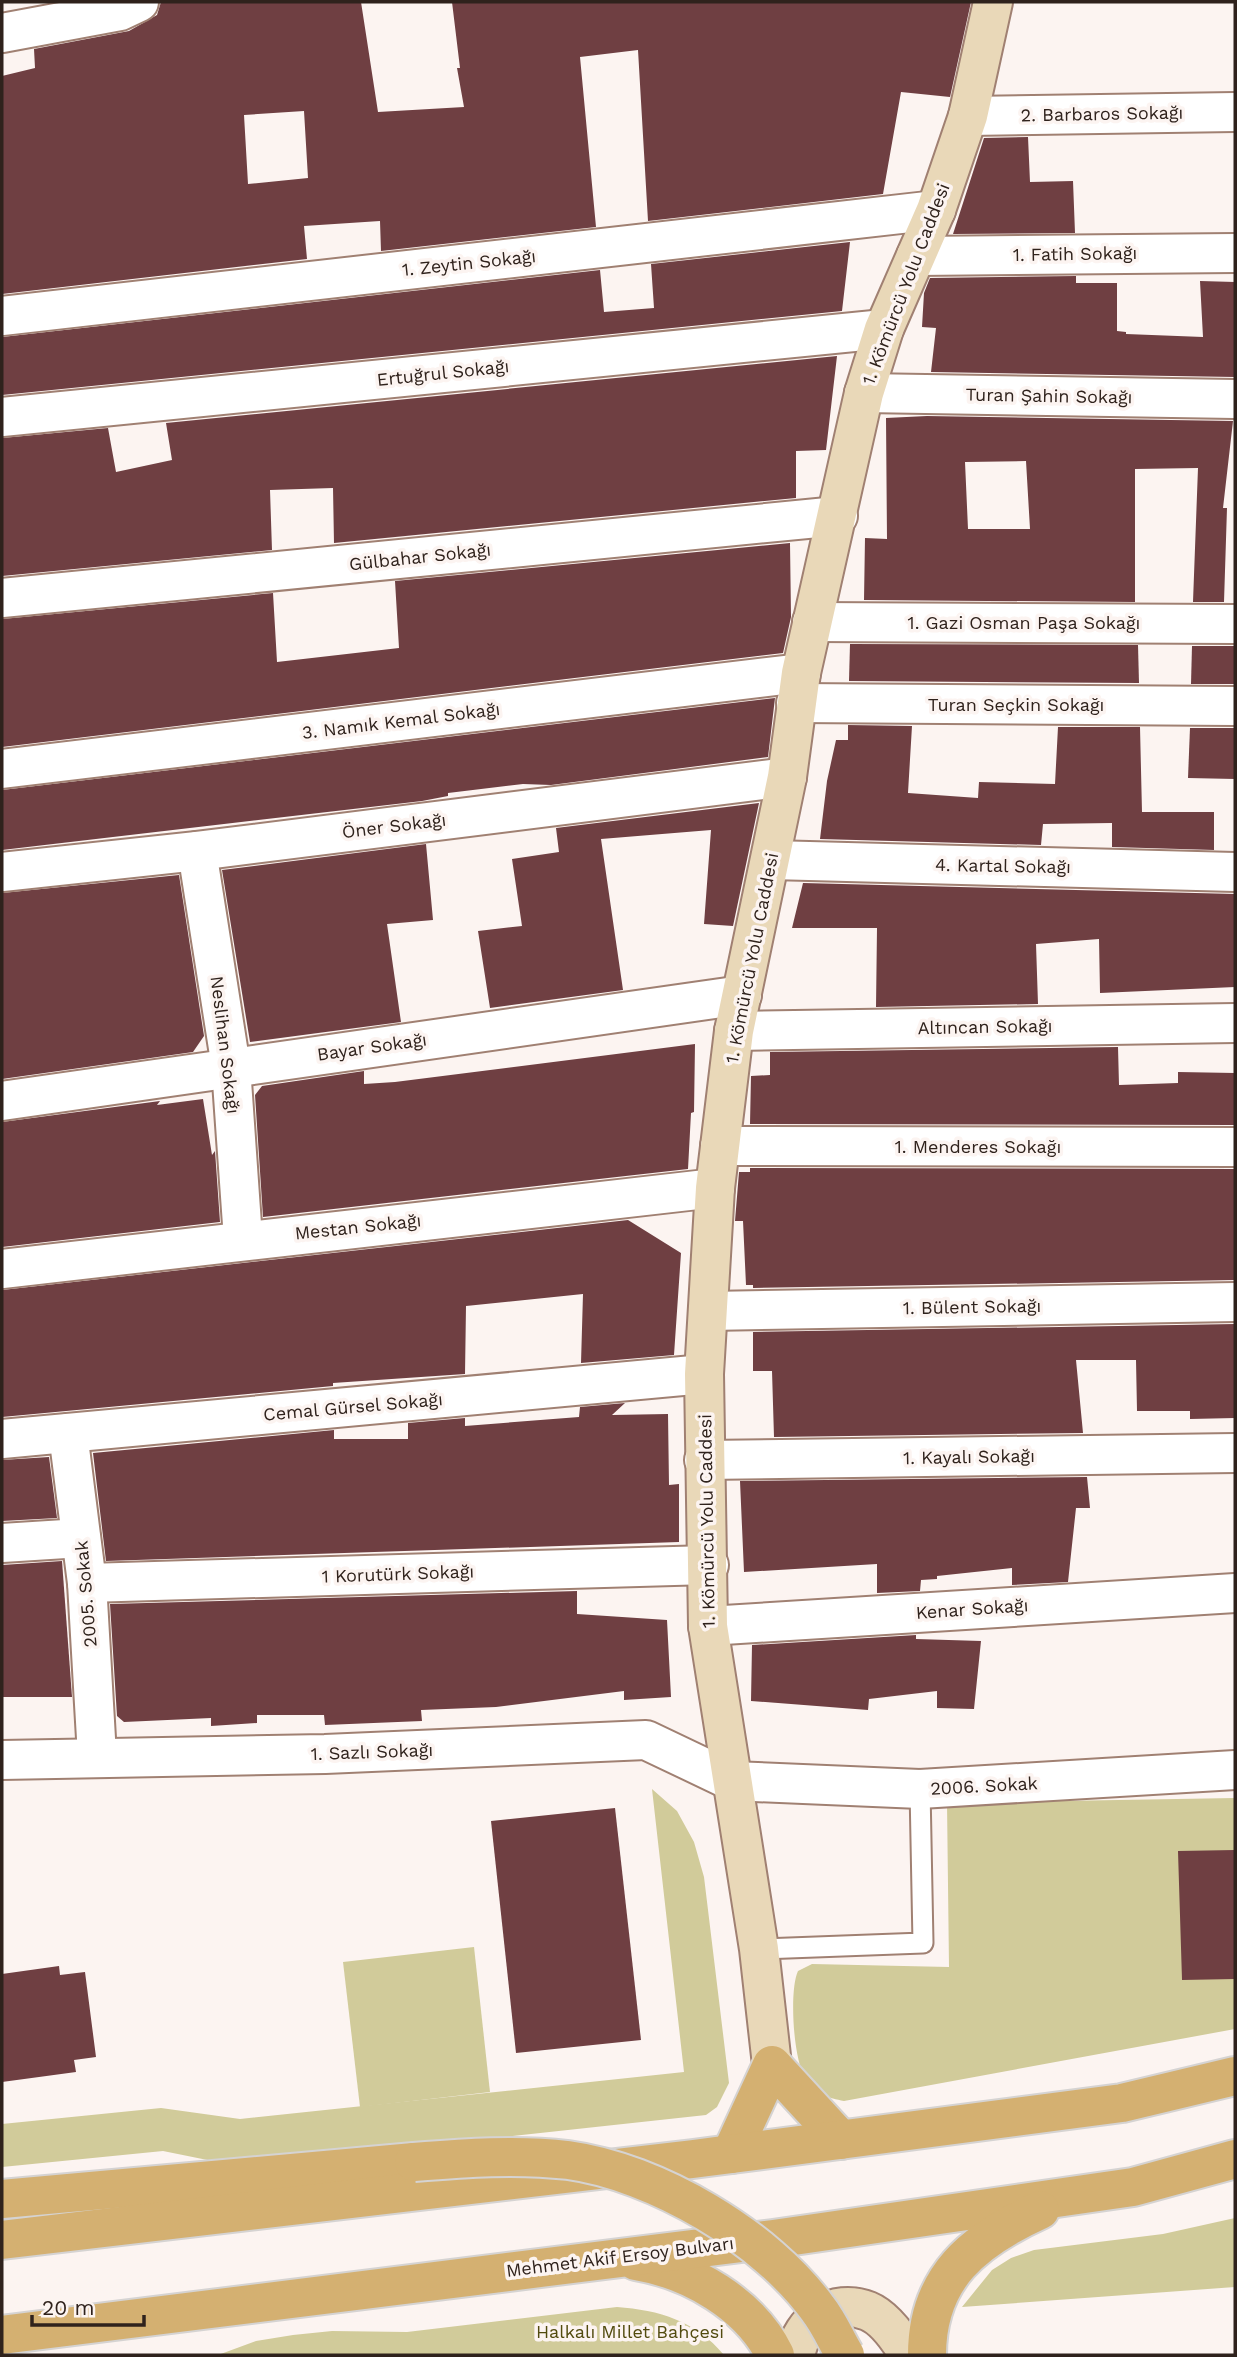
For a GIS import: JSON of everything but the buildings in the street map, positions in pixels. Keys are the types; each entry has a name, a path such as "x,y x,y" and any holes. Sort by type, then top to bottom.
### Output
{"main road":[{"path":"731,2154 772,2065 841,2140"},
{"path":"2,2240 841,2140 1122,2102 1235,2076"},
{"path":"2,2199 491,2156 570,2160 643,2180 712,2214 769,2255 818,2309 845,2355"},
{"name":"Mehmet Akif Ersoy Bulvarı","path":"2,2335 772,2239 1133,2187 1235,2159"},
{"path":"928,2355 933,2309 941,2287 954,2269 970,2253 1006,2227 1076,2195"},
{"path":"613,2258 662,2265 706,2285 744,2314 775,2355"}],"street":[{"path":"2,33 120,11 139,2"},
{"name":"1. Kömürcü Yolu Caddesi","path":"772,2065 759,1949 708,1626 704,1374 715,1188 738,1013 787,777 799,688 812,622 864,393 884,329 936,210 968,116 993,2"},
{"name":"2. Barbaros Sokağı","path":"968,116 1235,112"},
{"name":"1. Zeytin Sokağı","path":"2,316 936,210"},
{"name":"1. Fatih Sokağı","path":"916,256 1235,253"},
{"name":"Ertuğrul Sokağı","path":"2,417 884,329"},
{"name":"Turan Şahin Sokağı","path":"864,393 1235,399"},
{"name":"Gülbahar Sokağı","path":"2,598 838,516"},
{"name":"1. Gazi Osman Paşa Sokağı","path":"812,622 1235,624"},
{"name":"Turan Seçkin Sokağı","path":"799,688 1235,706"},
{"name":"3. Namık Kemal Sokağı","path":"2,769 799,688"},
{"name":"Öner Sokağı","path":"2,872 197,851 787,777"},
{"name":"Neslihan Sokağı","path":"197,851 230,1067 243,1239"},
{"name":"4. Kartal Sokağı","path":"771,860 1235,872"},
{"name":"Bayar Sokağı","path":"2,1101 230,1067 738,1013"},
{"name":"Altıncan Sokağı","path":"738,1013 1235,1023"},
{"name":"1. Menderes Sokağı","path":"720,1146 1235,1147"},
{"name":"Mestan Sokağı","path":"2,1269 243,1239 715,1188"},
{"name":"1. Bülent Sokağı","path":"709,1311 1235,1302"},
{"name":"Cemal Gürsel Sokağı","path":"2,1439 704,1374"},
{"name":"2005. Sokak","path":"68,1433 87,1583 97,1756"},
{"name":"1. Kayalı Sokağı","path":"704,1460 1235,1453"},
{"path":"2,1543 81,1538"},
{"name":"1 Korutürk Sokağı","path":"87,1583 709,1565"},
{"name":"Kenar Sokağı","path":"708,1626 1235,1593"},
{"name":"1. Sazlı Sokağı","path":"2,1760 97,1756 326,1754 646,1740 732,1781"},
{"name":"2006. Sokak","path":"732,1781 920,1789 1235,1770"},
{"path":"795,2355 797,2341 810,2323 827,2310 848,2306 870,2312 888,2327 909,2355"}],"lane":[{"path":"759,1949 923,1943 920,1789"}],"green space":[{"path":"652,1789 677,1811 694,1842 704,1877 729,2083 717,2107 706,2115 237,2166 163,2151 2,2167 2,2124 161,2108 240,2119 684,2072"},
{"path":"1235,1798 1235,2029 844,2101 818,2092 806,2080 795,2042 793,2009 798,1971 812,1964 949,1967 947,1803"},
{"path":"474,1947 490,2092 360,2107 343,1962"},
{"path":"1235,2218 1235,2287 962,2307 992,2270 1011,2258 1034,2250 1163,2234"},
{"name":"Halkalı Millet Bahçesi","path":"617,2307 648,2311 676,2319 713,2343 724,2355 218,2355 256,2341 293,2335 332,2331 407,2332"}]}
